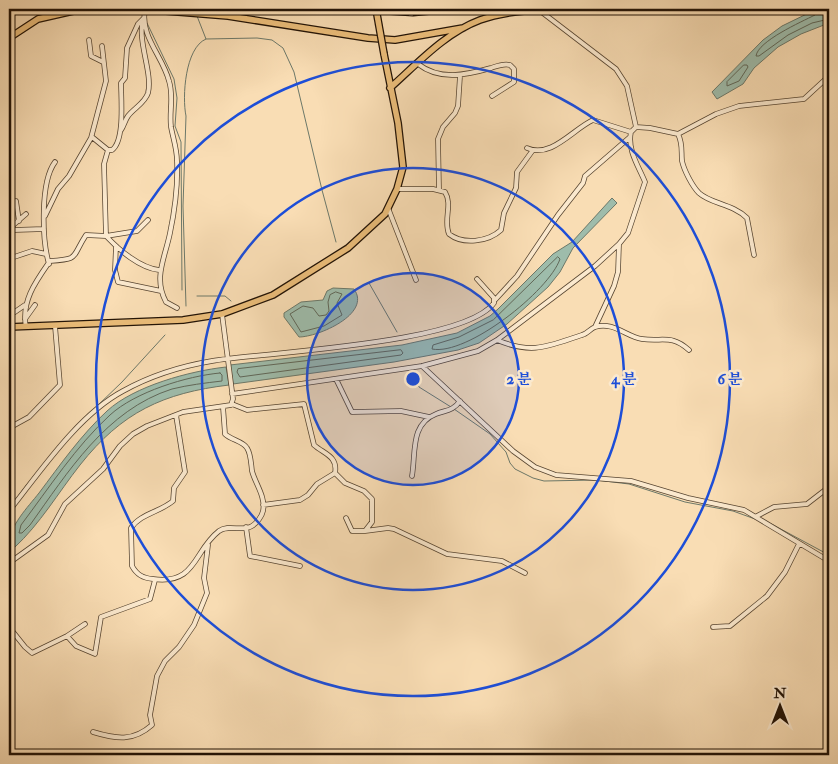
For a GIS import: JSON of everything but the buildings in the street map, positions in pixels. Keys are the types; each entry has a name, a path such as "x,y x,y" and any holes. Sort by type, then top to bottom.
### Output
{"main road":[{"path":"9,38 38,19 82,9"},
{"path":"143,9 199,14 385,39 402,39 463,28 490,17 540,9"},
{"path":"9,327 183,320 222,314 273,295 333,258 365,235 388,208 397,189 403,159 376,9"},
{"path":"390,88 463,28"}],"street":[{"path":"143,9 150,40 171,87 171,128 177,158 178,182 170,235 165,256 159,270 161,291 166,302 177,308"},
{"path":"540,9 616,69 627,86 636,128"},
{"path":"108,150 116,147 119,134 122,108 121,83 125,78 125,57 130,39 144,18"},
{"path":"119,134 128,117 144,101 148,93 141,27 144,18"},
{"path":"89,40 91,56 103,62"},
{"path":"45,216 58,189 69,176 92,137 106,81 102,46"},
{"path":"418,64 436,74 460,76 499,65 510,65 514,69 514,82 492,96"},
{"path":"439,190 438,139 443,127 456,113 460,76"},
{"path":"636,128 650,128 678,134 716,114 739,106 766,102 797,101 804,98 829,76"},
{"path":"526,148 533,150 551,148 593,120 631,134"},
{"path":"9,511 62,446 105,402 122,391 165,373 228,360 407,337 445,330 477,318 488,310 513,281 558,215 583,183 586,176 636,128"},
{"path":"232,394 422,366 470,354 497,340 595,266 628,233 646,182 635,162 631,134"},
{"path":"678,134 681,141 684,168 694,186 699,193 732,208 747,218 754,255"},
{"path":"92,137 108,150"},
{"path":"108,150 104,164 106,236 116,246 145,267 159,270"},
{"path":"397,189 439,190 444,192 448,200 446,224 449,234 462,241 485,239 496,235 503,226 504,213 516,188 519,167 533,150"},
{"path":"49,264 46,254 44,229 46,190 55,162"},
{"path":"16,201 19,221"},
{"path":"388,208 416,280"},
{"path":"26,214 11,227 10,232 44,229"},
{"path":"9,316 25,305 49,264 74,257 86,235 106,236 137,231 148,220"},
{"path":"595,327 614,286 618,272 619,244"},
{"path":"116,246 115,270 118,282 161,291"},
{"path":"11,258 32,251 46,254"},
{"path":"477,279 495,300"},
{"path":"25,305 26,327"},
{"path":"25,319 35,305"},
{"path":"222,314 232,404"},
{"path":"9,428 29,417 60,385 55,326"},
{"path":"497,340 520,349 529,350 580,336 595,327 616,328 642,339 668,338 683,344 689,350"},
{"path":"422,366 521,458 541,470 561,476 630,481 688,498 744,510 829,561"},
{"path":"336,379 352,412 401,411 429,417 449,411 460,402"},
{"path":"9,563 48,534 65,504 103,469 128,438 146,426 176,415 232,404 246,410 303,403 307,411 312,441 315,446 333,458 336,464 335,473"},
{"path":"176,415 184,472 174,488 173,501 161,509 148,514 131,528 132,566 142,576 155,580 176,578 187,573 208,543 226,528 251,527 261,516 263,505 247,447 225,434 223,406"},
{"path":"412,476 417,430 429,417"},
{"path":"263,505 300,500 308,495 317,484 335,473"},
{"path":"335,473 345,483 364,491 372,499 372,522 365,531"},
{"path":"760,518 774,507 807,504 829,487"},
{"path":"346,518 352,531 394,529 447,554 502,561 525,573"},
{"path":"246,527 250,556 300,566"},
{"path":"93,732 114,738 132,736 140,735 152,725 150,715 157,676 165,661 179,647 194,624 207,593 204,578 208,543"},
{"path":"713,627 730,626 767,596 782,577 799,544"},
{"path":"67,636 76,646 96,654 101,617 150,599 155,580"},
{"path":"9,627 25,647 32,652 67,636 85,624"}],"water":[{"path":"817,9 829,9 829,23 801,34 778,47 754,68 743,84 717,99 712,92 763,40 782,26"},
{"path":"612,198 617,203 573,248 560,272 548,287 507,324 479,343 458,350 394,362 233,384 230,365 402,345 457,333 490,316 553,254 572,242"},
{"path":"333,288 354,289 358,298 356,307 350,315 329,328 308,336 299,337 284,317 284,313 301,302 323,300 327,291"},
{"path":"226,367 229,385 184,393 164,400 146,408 112,431 80,465 41,519 23,539 14,548 9,545 12,531 20,517 80,440 107,411 132,394 163,381 196,372"}],"waterway":[{"path":"186,306 183,206 186,116 184,97 189,62 193,52 206,39 197,16"},
{"path":"147,23 174,79 177,98 175,126 181,142 182,290"},
{"path":"206,39 257,38 272,40 283,48 294,72 336,242"},
{"path":"369,283 397,332"},
{"path":"197,296 225,296 231,301"},
{"path":"67,435 122,382 165,335"},
{"path":"412,370 419,387 451,407"},
{"path":"454,409 490,434 506,452 510,463 515,469 533,478 544,481 596,480 629,484 685,502 733,511 755,519"},
{"path":"9,508 28,483"},
{"path":"764,520 829,555"}],"railway":[{"path":"9,16 26,9"},
{"path":"321,9 413,15 476,9"}]}
